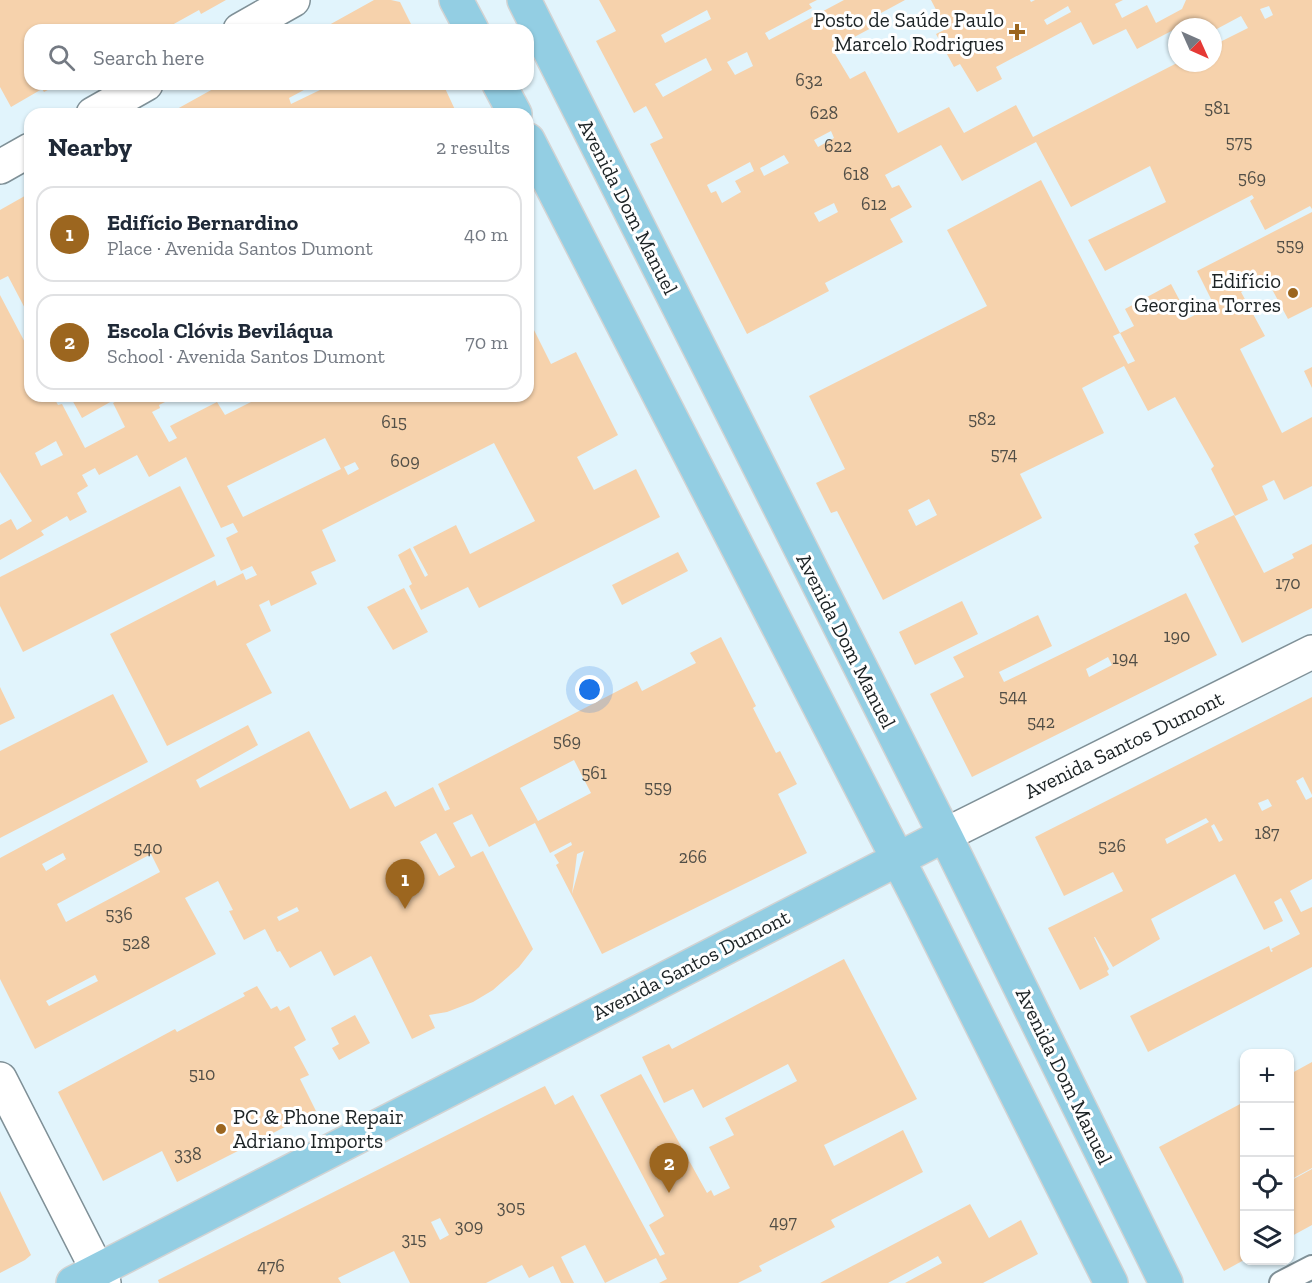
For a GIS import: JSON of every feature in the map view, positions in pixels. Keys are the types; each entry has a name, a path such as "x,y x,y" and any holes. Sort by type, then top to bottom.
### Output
{"main road":[{"path":"251,24 293,0"},
{"path":"456,0 469,24"},
{"name":"Avenida Dom Manuel","path":"524,0 945,835 1166,1283"},
{"path":"104,108 135,90"},
{"path":"502,90 512,108"},
{"path":"534,152 897,859 1111,1283"},
{"path":"0,167 24,153"},
{"name":"Avenida Santos Dumont","path":"91,1279 897,859 1312,652"},
{"path":"0,1079 91,1279"}],"lane":[{"path":"1281,1283 1312,1267"}],"building":[{"path":"0,0 226,0 201,14 199,10 174,24 24,24 24,90 40,90 11,107 0,87"},
{"path":"374,0 391,0 400,2 411,24 331,24"},
{"path":"599,0 817,0 809,4 812,8 765,33 769,40 844,0 905,0 870,19 873,27 832,49 850,79 865,71 898,133 949,107 964,133 1016,105 1033,137 1168,68 1168,72 1222,72 1222,41 1248,28 1241,16 1222,26 1222,18 1168,18 1168,33 1137,49 1126,29 1093,45 1081,22 996,67 1002,79 977,92 960,64 954,67 936,34 946,29 931,0 1030,0 1031,2 1035,0 1123,0 1115,4 1122,18 1147,5 1156,23 1182,9 1186,0 1312,0 1312,209 1310,206 1265,230 1250,201 1254,198 1252,195 1105,271 1088,240 1166,202 1150,166 1071,207 1036,142 962,181 941,145 885,175 892,188 899,185 912,207 890,219 903,242 825,283 829,291 747,334 650,144 663,138 646,106 634,113 596,41 616,31","holes":["1068,6 1071,12 1047,25 1044,20","1269,6 1273,15 1265,19 1260,9","707,10 711,19 665,43 661,35","747,52 753,66 735,75 727,62","706,58 712,70 663,97 655,84","831,131 834,138 818,147 814,140","784,155 789,163 764,176 760,168","750,162 754,171 735,181 741,192 722,203 716,191 711,193 707,185","834,203 838,212 819,222 814,213"]},
{"path":"211,90 304,90 289,98 291,104 320,90 446,90 454,108 179,108"},
{"path":"1041,180 1120,333 1134,326 1125,309 1171,284 1189,318 1214,305 1197,271 1312,212 1312,307 1288,319 1266,278 1241,292 1265,336 1240,349 1282,433 1312,417 1312,486 1284,500 1274,480 1262,486 1268,500 1235,516 1211,469 1214,466 1175,397 1148,411 1124,366 1082,388 1104,433 1020,474 1042,518 883,600 837,511 831,513 816,483 845,469 809,396 987,306 947,230","holes":["1120,333 1135,361 1128,364 1113,336","929,499 937,515 916,526 908,510"]},
{"path":"24,196 24,307 8,276 0,280 0,210"},
{"path":"0,295 24,341 24,402 62,404 85,448 125,427 113,403 115,402 165,402 152,412 169,442 177,438 170,426 217,402 225,415 251,402 534,402 534,330 551,364 576,352 618,435 577,457 594,490 636,469 660,517 479,608 468,587 421,610 409,586 412,584 398,555 410,548 425,577 428,575 413,547 456,525 470,554 535,521 494,443 322,530 336,561 311,572 317,584 271,606 269,600 259,605 271,631 246,644 272,693 167,746 110,634 215,580 217,586 243,573 246,580 257,575 252,566 241,571 226,538 238,532 233,523 221,528 186,457 149,477 137,455 99,475 95,468 82,475 88,486 77,493 87,512 70,521 67,516 41,531 44,535 0,560 0,525 11,519 17,530 32,521 0,472","holes":["325,438 341,469 243,517 227,486","56,441 63,455 41,466 35,453","355,462 359,469 348,475 344,467"]},
{"path":"1312,367 1312,388 1304,371"},
{"path":"73,402 110,402 82,418"},
{"path":"180,486 215,556 23,652 0,606 0,577"},
{"path":"1234,515 1264,573 1294,558 1292,554 1312,544 1312,608 1242,643 1194,546 1199,543 1194,534"},
{"path":"678,552 688,571 622,605 612,585"},
{"path":"404,588 428,632 393,650 367,607"},
{"path":"1186,593 1217,655 972,777 930,694 964,677 953,657 1038,615 1052,646 999,672 1004,682","holes":["1108,657 1112,665 1089,677 1086,669"]},
{"path":"962,601 978,634 915,665 899,632"},
{"path":"721,637 756,706 753,708 776,753 780,751 797,784 778,794 807,853 602,954 556,865 559,863 554,855 572,845 571,842 550,853 535,823 489,847 472,814 453,823 471,857 483,851 533,949 519,967 493,990 473,1002 447,1012 429,1015 435,1028 412,1039 371,956 334,976 321,951 290,968 280,951 277,952 265,929 244,940 229,911 233,910 218,881 185,898 216,954 35,1049 0,979 0,858 248,725 258,745 196,780 200,788 309,731 350,809 386,791 395,807 433,787 445,811 450,809 438,784 637,681 642,691 696,663 690,653","holes":["574,760 591,793 538,821 520,788","436,833 455,867 439,876 420,842","584,851 572,894 577,854","63,853 66,859 46,871 42,864","151,854 160,872 66,922 57,904","297,907 299,911 279,921 277,917","95,975 98,981 49,1006 46,1001"]},
{"path":"0,687 15,718 0,725"},
{"path":"113,694 148,762 0,838 0,751"},
{"path":"1312,697 1312,795 1303,777 1296,781 1306,800 1312,797 1312,879 1290,891 1301,912 1312,907 1312,967 1148,1052 1130,1016 1269,946 1271,952 1273,951 1271,949 1300,934 1281,898 1274,902 1283,921 1264,930 1235,874 1151,919 1160,939 1113,967 1094,937 1109,969 1107,971 1109,975 1080,990 1048,928 1123,891 1113,872 1064,896 1035,837","holes":["1268,799 1272,806 1262,811 1258,803","1206,818 1209,822 1167,844 1165,839","1214,824 1223,840 1219,842 1211,826"]},
{"path":"844,959 917,1099 824,1145 834,1166 903,1130 923,1172 831,1220 835,1227 759,1266 762,1271 738,1283 659,1283 667,1279 656,1258 605,1283 585,1245 561,1257 574,1283 561,1283 553,1266 529,1278 522,1265 486,1283 410,1283 394,1251 338,1278 341,1283 159,1283 158,1280 545,1086 555,1105 573,1095 660,1256 665,1254 649,1225 664,1216 600,1095 641,1074 707,1193 711,1190 714,1196 730,1188 709,1147 734,1135 725,1118 797,1081 788,1064 703,1108 693,1089 664,1103 642,1057 669,1044 672,1049","holes":["440,1218 449,1235 440,1240 431,1222"]},
{"path":"257,986 271,1009 277,1006 280,1011 289,1006 306,1040 294,1047 309,1075 300,1079 316,1111 177,1182 162,1151 103,1181 58,1092 175,1029 177,1032 245,996 243,993"},
{"path":"355,1015 370,1043 339,1060 332,1048 339,1044 331,1028"},
{"path":"1312,1062 1312,1168 1294,1178 1294,1103 1294,1072"},
{"path":"1240,1104 1240,1262 1224,1271 1159,1147"},
{"path":"1312,1169 1312,1225 1294,1235 1294,1211 1294,1179"},
{"path":"0,1191 31,1255 0,1273"},
{"path":"970,1204 989,1238 1021,1220 1038,1254 983,1283 905,1283 942,1263 938,1256 888,1283 820,1283"}],"place":[{"name":"Posto de Saúde Paulo Marcelo Rodrigues","path":"1017,32"},
{"name":"Edifício Georgina Torres","path":"1293,293"},
{"name":"Edifício Bernardino","path":"405,909"},
{"name":"PC & Phone Repair Adriano Imports","path":"221,1129"},
{"name":"Escola Clóvis Beviláqua","path":"669,1193"}]}
